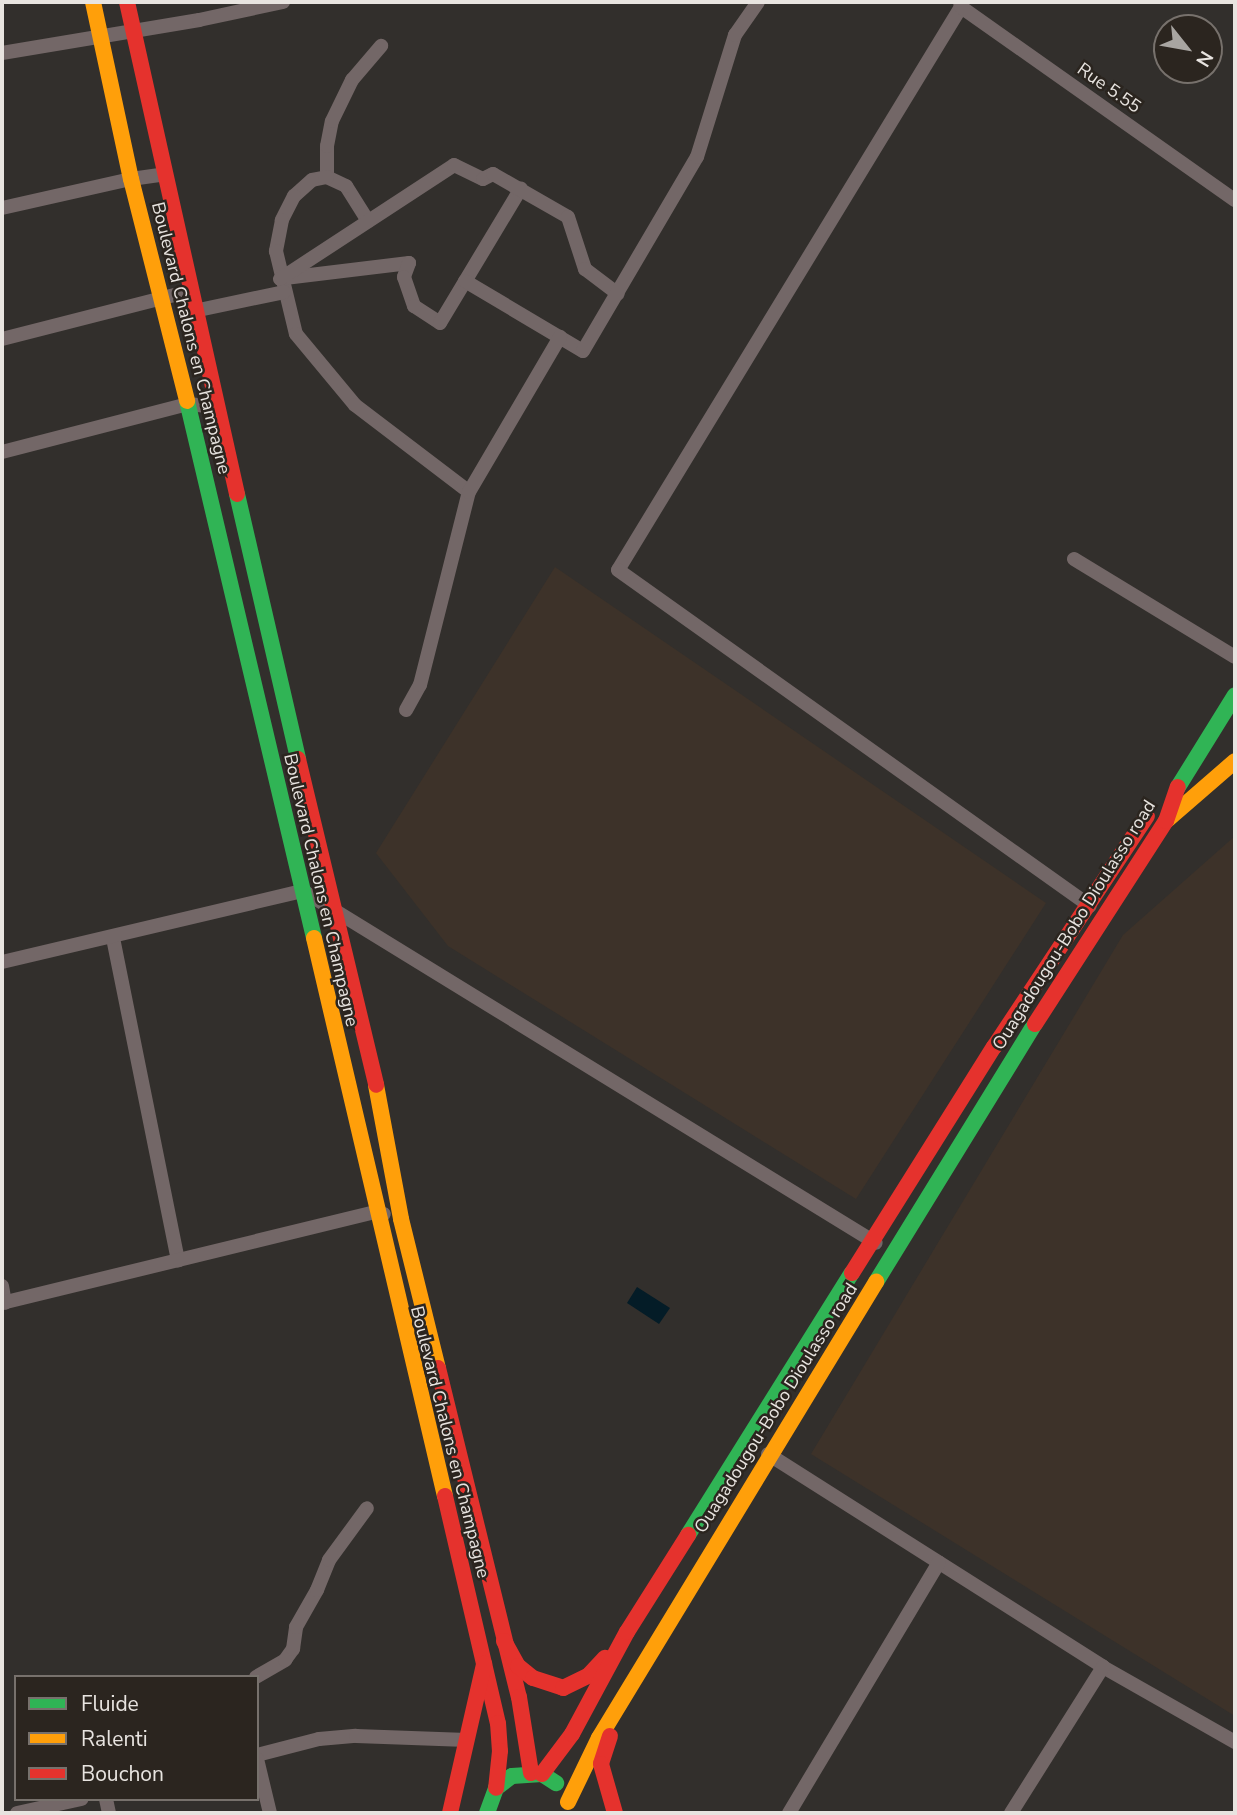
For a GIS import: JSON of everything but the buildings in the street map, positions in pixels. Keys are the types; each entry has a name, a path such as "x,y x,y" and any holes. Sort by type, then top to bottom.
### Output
{"main road":[{"name":"Boulevard Chalons en Champagne","path":"93,2 131,178 188,404 303,891 375,1212 493,1703 500,1751 496,1788 487,1813"},
{"name":"Boulevard Chalons en Champagne","path":"127,2 276,670 373,1069 401,1219 446,1390 536,1773"},
{"path":"1177,788 1235,695"},
{"path":"1166,821 1235,761"},
{"name":"Ouagadougou-Bobo Dioulasso road","path":"536,1773 572,1734 627,1632 1087,903 1150,812 1177,788"},
{"name":"Ouagadougou-Bobo Dioulasso road","path":"568,1807 588,1759 769,1454 1016,1054 1166,821 1177,788"},
{"path":"504,1641 518,1666 533,1678 563,1688 588,1676 627,1632"},
{"path":"450,1813 484,1664"},
{"path":"615,1813 604,1782 603,1751 640,1671"},
{"path":"493,1703 519,1697"},
{"path":"496,1788 512,1776 536,1773 556,1783 568,1807"}],"street":[{"path":"2,53 132,32 283,2"},
{"path":"465,281 583,351 697,157 735,35 758,2"},
{"path":"960,5 618,570 1106,916"},
{"name":"Rue 5.55","path":"960,5 1235,200"},
{"path":"327,177 327,146 332,121 352,80 381,46"},
{"path":"282,285 368,221 453,165 483,179 493,174 568,217 585,269 618,294"},
{"path":"2,208 131,178 165,174"},
{"path":"368,221 346,186 327,177 312,180 294,196 282,220 276,251 282,285 296,334 355,405 469,492"},
{"path":"194,311 282,285 409,263 404,277 414,306 440,323 521,188"},
{"path":"2,339 190,291"},
{"path":"406,710 420,685 469,492 560,337"},
{"path":"2,452 188,404 217,407"},
{"path":"1074,559 1235,657"},
{"path":"2,962 113,938 303,891 894,1253"},
{"path":"113,938 178,1261"},
{"path":"2,1286 4,1303 375,1212 401,1219"},
{"path":"749,1442 1103,1667 1235,1742"},
{"path":"259,1675 285,1660 293,1648 296,1627 317,1590 329,1560 367,1508"},
{"path":"789,1813 939,1562"},
{"path":"1011,1813 1103,1667"},
{"path":"259,1756 319,1739 356,1735 467,1740"},
{"path":"259,1766 270,1813"},
{"path":"17,1813 72,1801"}],"shaded area":[{"path":"555,567 1046,903 856,1199 448,946 376,853"},
{"path":"1235,836 1235,1716 811,1454 1123,935"}],"water":[{"path":"637,1287 670,1308 659,1324 627,1303"}],"traffic: fast":[{"path":"187,401 314,938"},
{"path":"237,494 298,759"},
{"path":"1178,787 1235,695"},
{"path":"876,1282 1035,1024"},
{"path":"688,1535 852,1273"},
{"path":"487,1813 496,1788 512,1776 542,1774 556,1783"}],"traffic: slow":[{"path":"93,2 131,179 187,401"},
{"path":"1166,821 1235,761"},
{"path":"314,938 445,1496"},
{"path":"376,1085 401,1219 438,1368"},
{"path":"568,1802 599,1738 876,1282"}],"traffic: jam":[{"path":"127,2 237,494"},
{"path":"298,759 376,1085"},
{"path":"1035,1024 1166,821 1178,787"},
{"path":"852,1273 994,1047 1147,816"},
{"path":"438,1368 519,1697 531,1773"},
{"path":"445,1496 498,1723 500,1751 496,1788"},
{"path":"542,1774 572,1734 627,1632 688,1535"},
{"path":"504,1641 518,1666 533,1678 563,1688 588,1676 605,1658"},
{"path":"450,1813 484,1664"},
{"path":"610,1736 601,1764 615,1813"}]}
